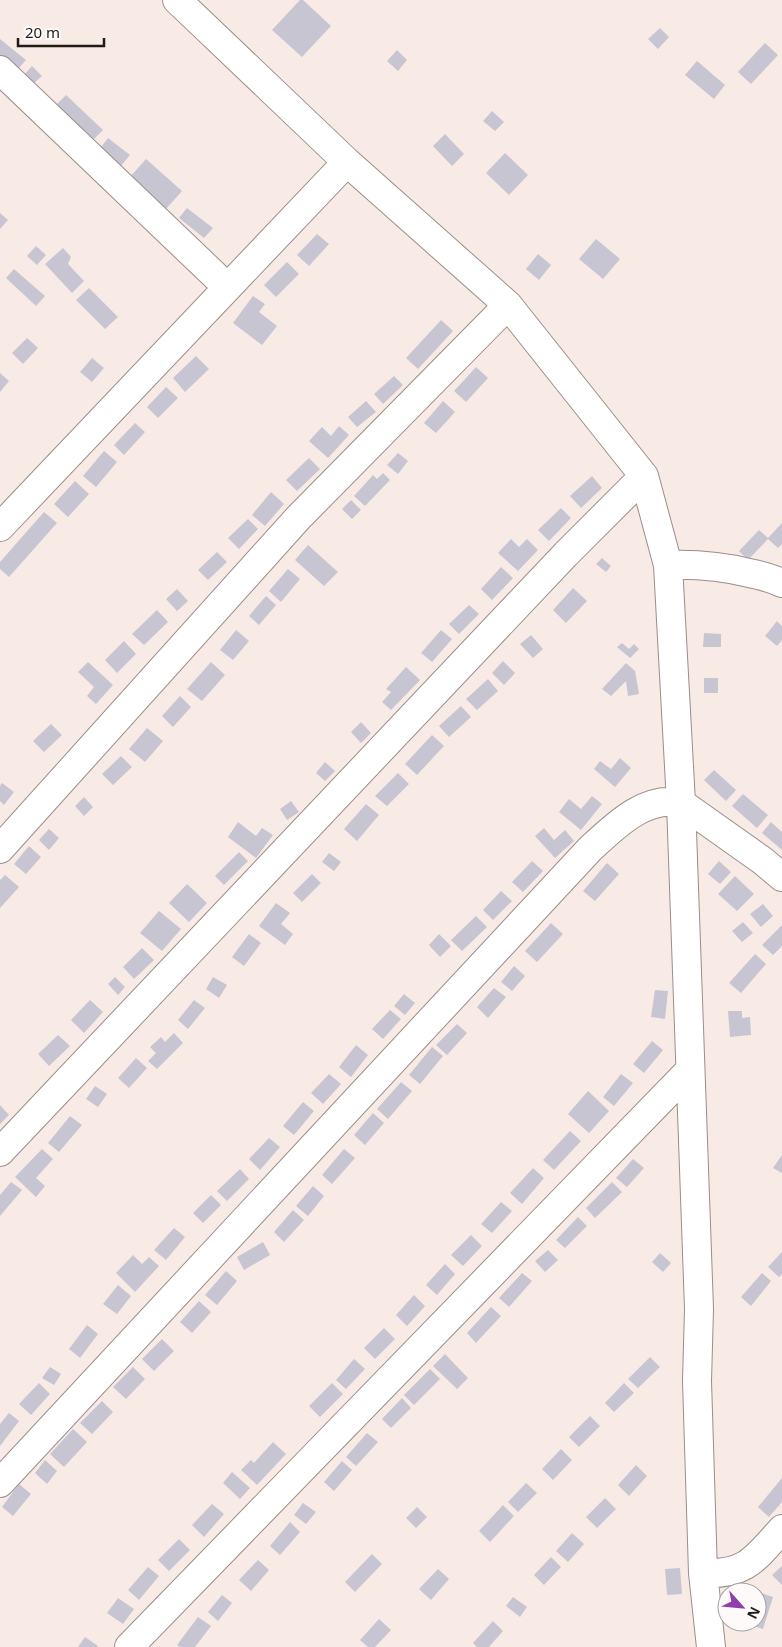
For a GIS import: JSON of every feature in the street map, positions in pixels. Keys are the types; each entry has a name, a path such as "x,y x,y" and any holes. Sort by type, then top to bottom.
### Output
{"street":[{"path":"177,0 347,162 508,305 644,476 668,565 681,803 700,1308 697,1381 703,1573 712,1647"},
{"path":"0,70 228,287"},
{"path":"0,528 347,162"},
{"path":"0,849 299,517 508,305"},
{"path":"0,1152 566,554 644,476"},
{"path":"668,565 722,566 779,577"},
{"path":"0,1482 590,849 615,826 641,809 654,804 666,802 681,803 763,861 782,877"},
{"path":"129,1647 690,1070"},
{"path":"703,1573 727,1573 753,1562 782,1529"}],"building":[{"path":"300,0 303,0 331,26 302,57 272,30"},
{"path":"660,28 669,37 658,49 648,39"},
{"path":"0,39 26,60 17,70 0,56"},
{"path":"765,43 778,55 751,84 738,72"},
{"path":"397,50 407,60 398,71 387,61"},
{"path":"697,61 725,85 714,99 685,75"},
{"path":"32,66 42,76 33,84 24,75"},
{"path":"66,95 103,130 91,142 54,107"},
{"path":"492,111 504,122 495,131 483,121"},
{"path":"445,134 464,154 452,166 433,146"},
{"path":"108,138 130,155 120,167 99,150"},
{"path":"505,153 528,175 509,195 486,173"},
{"path":"146,159 182,191 166,209 130,177"},
{"path":"187,208 213,228 204,238 179,218"},
{"path":"0,213 8,220 0,229"},
{"path":"317,234 329,244 309,266 297,255"},
{"path":"596,239 620,259 603,279 579,259"},
{"path":"36,246 46,255 37,265 27,256"},
{"path":"63,248 71,257 68,264 84,281 72,293 45,264"},
{"path":"538,254 551,265 539,280 526,269"},
{"path":"287,262 299,274 276,297 264,285"},
{"path":"14,269 45,296 36,306 6,278"},
{"path":"89,288 118,317 105,329 76,300"},
{"path":"253,296 265,304 259,312 277,326 262,345 233,323"},
{"path":"441,320 453,331 418,369 406,358"},
{"path":"27,338 38,348 23,364 12,353"},
{"path":"196,356 209,369 185,392 173,378"},
{"path":"92,358 104,368 92,382 80,372"},
{"path":"476,367 488,378 466,402 454,391"},
{"path":"0,373 9,381 0,392"},
{"path":"394,376 403,385 383,404 374,394"},
{"path":"166,387 178,398 158,418 147,407"},
{"path":"366,401 376,412 357,427 348,417"},
{"path":"443,401 455,412 436,433 424,423"},
{"path":"135,423 145,432 124,455 114,445"},
{"path":"339,426 349,435 328,458 309,441 322,427 331,436"},
{"path":"104,451 117,462 96,487 83,476"},
{"path":"398,453 408,461 398,474 387,465"},
{"path":"309,458 320,469 297,491 286,480"},
{"path":"383,473 390,480 365,506 354,496 373,475 377,479"},
{"path":"592,476 602,488 581,508 570,496"},
{"path":"75,481 89,494 68,517 54,504"},
{"path":"271,492 284,504 265,526 252,515"},
{"path":"351,500 361,510 352,519 342,509"},
{"path":"561,508 571,518 549,541 538,530"},
{"path":"44,512 57,523 9,577 0,569 0,562"},
{"path":"248,519 258,529 239,549 228,538"},
{"path":"782,523 782,544 778,548 768,539 748,560 739,551 759,530 768,538"},
{"path":"511,539 519,547 527,539 538,550 518,571 498,553"},
{"path":"308,545 338,572 324,586 295,560"},
{"path":"217,552 227,562 208,580 198,570"},
{"path":"602,558 611,566 606,572 596,564"},
{"path":"501,567 513,578 492,600 481,589"},
{"path":"288,569 300,579 281,602 269,591"},
{"path":"573,588 587,601 566,623 553,610"},
{"path":"177,589 188,601 177,611 166,599"},
{"path":"266,596 276,605 259,625 249,616"},
{"path":"469,605 479,614 459,634 449,624"},
{"path":"157,610 168,622 144,645 132,634"},
{"path":"777,621 782,626 782,640 777,646 765,636"},
{"path":"236,630 249,641 233,660 220,650"},
{"path":"441,630 452,639 432,662 421,653"},
{"path":"704,633 721,634 721,647 703,647"},
{"path":"531,635 543,649 533,658 520,644"},
{"path":"124,641 136,654 117,673 105,660"},
{"path":"622,643 629,649 634,644 639,649 630,658 617,647"},
{"path":"503,661 515,673 504,685 492,673"},
{"path":"88,662 113,685 96,704 87,696 94,687 78,672"},
{"path":"211,662 225,675 202,701 187,689"},
{"path":"626,663 635,671 639,694 628,696 626,681 611,696 602,689"},
{"path":"406,667 420,680 391,710 382,702 391,692 386,689"},
{"path":"704,678 718,678 718,693 704,693"},
{"path":"488,679 498,691 477,710 466,699"},
{"path":"180,696 191,707 173,727 162,716"},
{"path":"461,706 471,717 449,737 439,726"},
{"path":"361,722 371,733 361,743 351,732"},
{"path":"51,724 62,735 44,752 33,741"},
{"path":"147,728 163,741 145,762 129,749"},
{"path":"432,735 444,746 417,775 405,764"},
{"path":"121,756 132,767 113,785 102,774"},
{"path":"620,758 631,768 615,787 594,769 600,761 611,769"},
{"path":"325,762 335,771 325,781 316,773"},
{"path":"714,770 736,790 726,801 704,780"},
{"path":"398,773 409,784 387,806 375,796"},
{"path":"2,783 14,792 4,805 0,801 0,786"},
{"path":"743,794 768,815 757,828 732,806"},
{"path":"592,796 602,804 581,830 559,812 569,799 581,809"},
{"path":"84,797 93,807 84,816 75,806"},
{"path":"291,801 299,812 287,820 280,809"},
{"path":"366,804 379,815 357,841 344,829"},
{"path":"238,822 256,836 262,828 273,835 256,858 228,837"},
{"path":"771,822 782,832 782,850 762,833"},
{"path":"544,828 554,840 565,830 574,841 555,858 535,836"},
{"path":"49,829 59,838 49,850 39,840"},
{"path":"29,846 41,857 26,874 14,864"},
{"path":"239,852 248,861 224,885 215,876"},
{"path":"329,853 341,862 334,871 322,862"},
{"path":"532,861 543,871 523,892 512,882"},
{"path":"719,861 731,872 720,884 708,874"},
{"path":"607,863 619,874 595,901 583,891"},
{"path":"312,874 321,883 302,902 293,893"},
{"path":"5,875 19,887 0,908 0,880"},
{"path":"735,876 754,894 737,911 718,894"},
{"path":"187,884 207,903 189,922 169,903"},
{"path":"501,891 512,901 493,920 483,910"},
{"path":"276,903 290,913 281,924 293,934 285,945 259,926"},
{"path":"763,904 773,916 761,927 750,914"},
{"path":"159,911 181,929 162,951 140,933"},
{"path":"476,916 487,927 462,951 451,940"},
{"path":"743,922 753,933 742,942 732,931"},
{"path":"551,923 563,934 537,962 525,951"},
{"path":"782,925 782,946 773,955 762,945"},
{"path":"249,934 261,943 244,966 232,957"},
{"path":"439,934 451,946 440,957 429,945"},
{"path":"142,948 154,960 134,979 123,967"},
{"path":"755,954 766,964 741,993 729,983"},
{"path":"514,966 525,976 512,991 501,982"},
{"path":"115,977 125,987 118,995 108,984"},
{"path":"213,977 227,985 219,998 206,989"},
{"path":"494,988 506,997 488,1018 477,1007"},
{"path":"655,990 668,991 665,1019 651,1017"},
{"path":"404,994 415,1003 405,1015 394,1006"},
{"path":"90,1000 103,1012 84,1033 71,1020"},
{"path":"194,1000 205,1008 188,1029 178,1020"},
{"path":"390,1010 401,1019 383,1039 372,1029"},
{"path":"728,1011 742,1011 742,1018 750,1017 751,1035 730,1037"},
{"path":"457,1024 467,1033 447,1055 436,1045"},
{"path":"174,1033 183,1043 157,1069 148,1061 156,1053 150,1047 161,1037 165,1042"},
{"path":"58,1035 70,1046 49,1066 38,1054"},
{"path":"652,1041 663,1050 644,1073 633,1064"},
{"path":"356,1045 368,1055 351,1077 339,1067"},
{"path":"432,1047 443,1056 420,1084 409,1075"},
{"path":"136,1058 147,1068 129,1088 118,1078"},
{"path":"329,1074 341,1084 323,1104 311,1093"},
{"path":"621,1074 633,1083 614,1106 603,1097"},
{"path":"401,1082 412,1091 388,1119 377,1109"},
{"path":"95,1086 107,1094 98,1107 86,1099"},
{"path":"588,1091 609,1111 589,1133 568,1114"},
{"path":"303,1102 314,1111 294,1135 283,1126"},
{"path":"0,1105 9,1115 0,1124"},
{"path":"373,1113 384,1123 365,1145 354,1135"},
{"path":"70,1116 82,1125 59,1152 48,1143"},
{"path":"570,1131 581,1141 554,1170 543,1160"},
{"path":"269,1138 280,1147 260,1170 249,1159"},
{"path":"42,1149 53,1159 36,1178 45,1186 36,1197 15,1177"},
{"path":"344,1149 355,1158 332,1184 322,1175"},
{"path":"782,1155 782,1173 773,1168"},
{"path":"633,1159 644,1168 627,1187 616,1178"},
{"path":"533,1168 544,1178 522,1204 510,1193"},
{"path":"240,1169 249,1179 227,1201 217,1191"},
{"path":"11,1182 22,1190 0,1216 0,1195"},
{"path":"612,1182 622,1192 595,1218 586,1208"},
{"path":"313,1186 324,1196 308,1216 296,1206"},
{"path":"211,1195 221,1205 203,1223 193,1213"},
{"path":"501,1202 512,1211 492,1233 481,1224"},
{"path":"293,1210 304,1220 284,1242 274,1232"},
{"path":"578,1217 587,1226 565,1248 556,1240"},
{"path":"174,1228 185,1237 166,1260 154,1250"},
{"path":"471,1235 482,1246 463,1266 451,1255"},
{"path":"263,1242 270,1255 244,1270 237,1257"},
{"path":"548,1250 558,1260 545,1272 535,1261"},
{"path":"782,1252 782,1274 779,1277 768,1267"},
{"path":"660,1253 671,1263 663,1272 652,1262"},
{"path":"133,1255 142,1264 149,1257 159,1266 135,1292 116,1273"},
{"path":"445,1264 455,1274 437,1295 426,1285"},
{"path":"226,1271 237,1281 217,1305 205,1295"},
{"path":"522,1273 532,1281 509,1307 499,1298"},
{"path":"762,1273 771,1281 751,1306 741,1297"},
{"path":"118,1285 131,1296 117,1314 103,1304"},
{"path":"414,1295 425,1306 407,1326 396,1315"},
{"path":"199,1301 211,1312 192,1333 180,1322"},
{"path":"491,1307 501,1316 476,1343 467,1333"},
{"path":"87,1325 98,1334 80,1358 69,1349"},
{"path":"384,1328 395,1339 375,1359 364,1348"},
{"path":"162,1339 174,1351 154,1371 142,1359"},
{"path":"445,1354 468,1378 457,1389 433,1366"},
{"path":"650,1357 660,1367 638,1388 628,1379"},
{"path":"354,1359 365,1369 346,1389 336,1380"},
{"path":"50,1367 61,1374 54,1385 42,1378"},
{"path":"133,1367 145,1379 126,1399 113,1387"},
{"path":"430,1369 440,1379 414,1405 404,1395"},
{"path":"39,1383 50,1394 31,1415 19,1404"},
{"path":"332,1383 343,1394 320,1417 309,1406"},
{"path":"624,1383 634,1393 614,1412 605,1403"},
{"path":"402,1398 411,1408 391,1428 382,1419"},
{"path":"102,1401 113,1412 92,1434 80,1423"},
{"path":"9,1413 19,1421 0,1446 0,1424"},
{"path":"590,1416 600,1426 579,1447 569,1437"},
{"path":"73,1429 87,1442 64,1467 50,1454"},
{"path":"367,1433 378,1442 356,1466 346,1457"},
{"path":"273,1442 286,1454 257,1485 241,1470 251,1460 254,1463"},
{"path":"561,1449 572,1460 553,1480 542,1469"},
{"path":"45,1460 57,1471 47,1484 35,1473"},
{"path":"342,1461 352,1470 334,1491 324,1482"},
{"path":"636,1465 647,1476 629,1496 618,1485"},
{"path":"232,1472 250,1488 240,1499 223,1483"},
{"path":"782,1478 782,1502 769,1517 758,1507"},
{"path":"526,1483 537,1493 518,1512 508,1502"},
{"path":"19,1484 31,1494 13,1516 2,1507"},
{"path":"605,1498 616,1509 597,1528 586,1517"},
{"path":"303,1503 316,1512 306,1524 294,1515"},
{"path":"212,1504 224,1514 204,1537 192,1525"},
{"path":"503,1505 514,1516 490,1542 479,1531"},
{"path":"417,1507 427,1517 416,1528 406,1518"},
{"path":"290,1522 300,1532 280,1555 270,1546"},
{"path":"572,1533 584,1544 568,1562 556,1551"},
{"path":"179,1539 190,1550 169,1571 158,1560"},
{"path":"372,1554 382,1564 355,1592 345,1582"},
{"path":"551,1557 561,1567 544,1585 534,1575"},
{"path":"258,1560 269,1570 251,1591 239,1580"},
{"path":"782,1566 782,1585 772,1575"},
{"path":"148,1567 159,1576 139,1600 128,1590"},
{"path":"680,1568 682,1594 667,1595 665,1569"},
{"path":"438,1569 449,1579 431,1600 419,1589"},
{"path":"222,1595 232,1603 218,1621 208,1612"},
{"path":"767,1595 773,1597 767,1616"},
{"path":"513,1597 527,1607 520,1617 506,1606"},
{"path":"118,1598 134,1609 123,1624 107,1613"},
{"path":"198,1617 211,1626 195,1647 180,1647 177,1645"},
{"path":"379,1619 391,1630 375,1647 368,1647 360,1640"},
{"path":"493,1621 503,1631 489,1647 477,1647 473,1643"},
{"path":"85,1637 98,1646 78,1647"}]}
